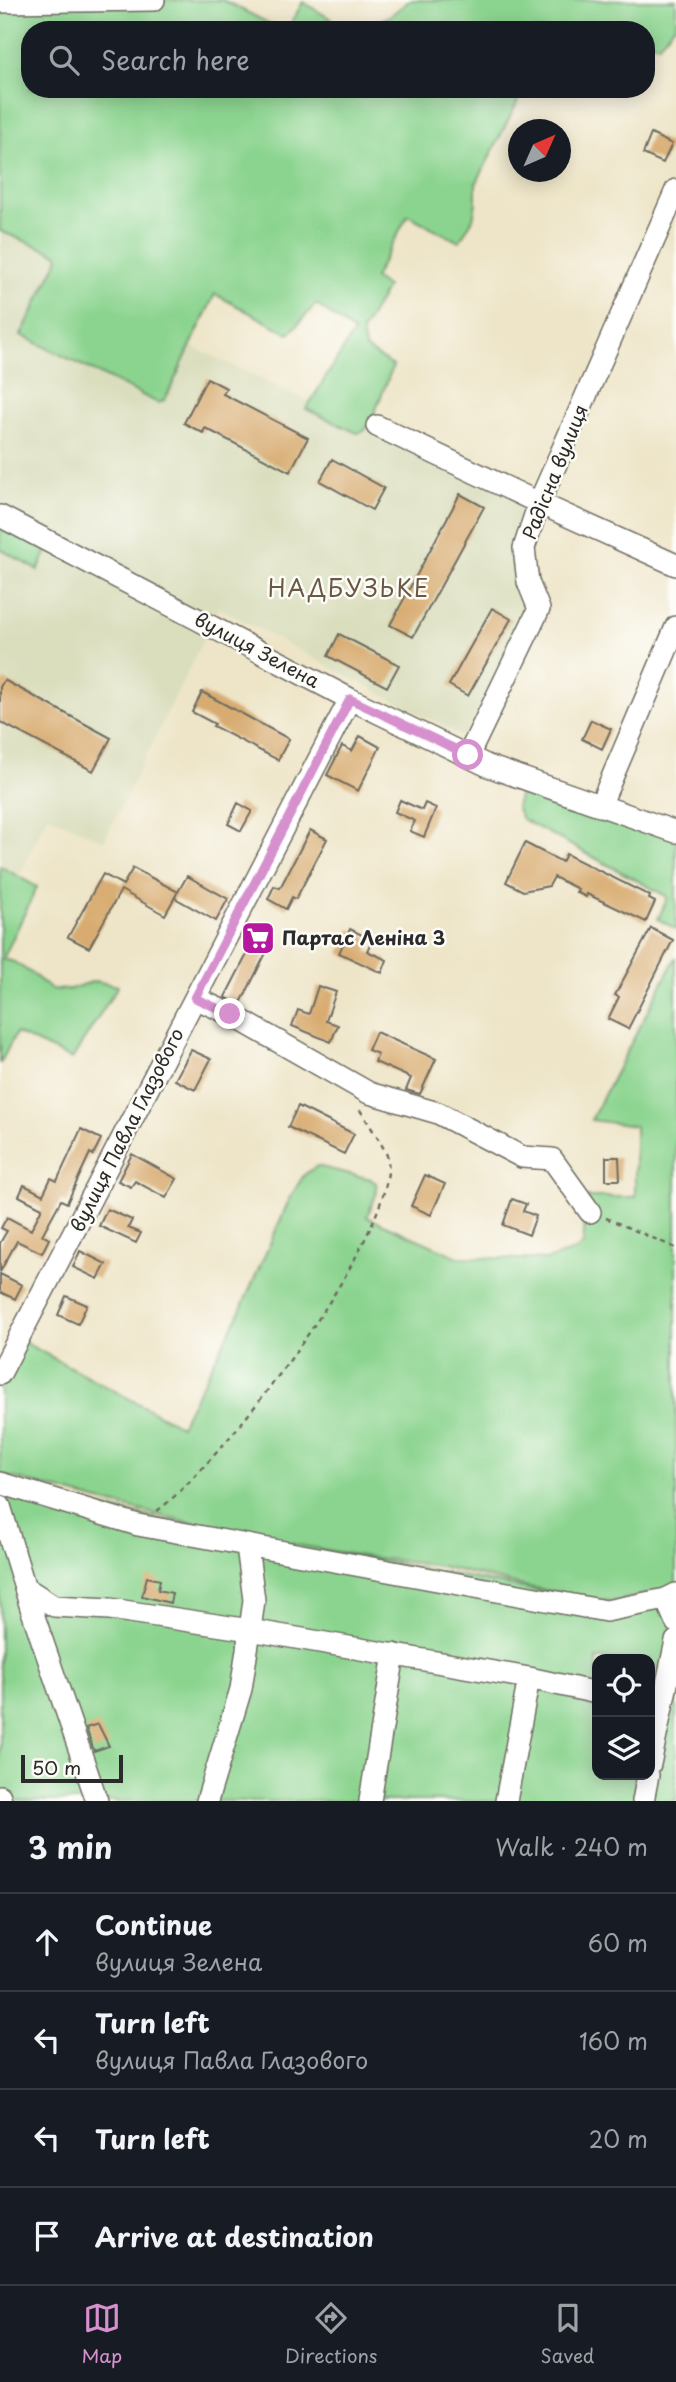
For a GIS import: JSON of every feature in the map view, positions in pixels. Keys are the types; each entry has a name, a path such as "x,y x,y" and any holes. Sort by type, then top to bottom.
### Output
{"street":[{"path":"0,2 154,0"},
{"name":"Радісна вулиця","path":"468,755 539,609 528,582 524,548 538,503 676,190"},
{"path":"377,426 676,565"},
{"name":"вулиця Зелена","path":"0,516 350,699 488,766 676,832"},
{"path":"600,806 676,627"},
{"name":"вулиця Павла Глазового","path":"0,1374 350,699"},
{"path":"195,998 230,1014 369,1093 438,1113 522,1157 552,1159 590,1212"},
{"path":"0,1483 138,1525 606,1611 671,1596 676,1622"},
{"path":"0,1506 31,1608 97,1801"},
{"path":"207,1801 241,1689 254,1600 247,1546"},
{"path":"26,1588 54,1606 110,1609 250,1630 529,1678 592,1692"},
{"path":"655,1706 676,1641"},
{"path":"370,1801 394,1654"},
{"path":"506,1801 529,1678"},
{"path":"643,1801 647,1780"}],"path":[{"path":"138,1525 163,1506 222,1447 296,1354 352,1264 374,1218 386,1182 388,1157 355,1102"},
{"path":"590,1212 676,1248"}],"shaded area":[{"path":"0,229 75,259 67,288 531,505 532,609 465,738 219,608 104,841 47,815 0,921"}],"green space":[{"path":"0,0 223,0 264,21 21,21 21,98 519,98 476,184 473,219 459,242 408,215 374,278 387,287 362,331 365,348 393,366 371,422 364,431 357,433 306,409 354,332 316,304 289,334 215,294 168,394 158,403 21,335 59,258 57,254 0,231"},
{"path":"410,0 676,0 676,24 658,45 655,44 655,21 379,21"},
{"path":"303,2 334,21 292,21"},
{"path":"0,518 47,551 38,570 0,549"},
{"path":"522,785 676,828 676,929 658,919 668,897 522,819 516,807"},
{"path":"0,866 37,887 3,959 14,962 51,989 67,990 95,981 118,986 72,1059 16,1033 0,1064"},
{"path":"676,957 676,1584 618,1601 598,1600 440,1566 264,1539 95,1500 0,1474 0,1380 20,1340 180,1426 237,1318 291,1196 304,1175 317,1166 371,1179 376,1183 377,1192 367,1217 458,1257 547,1260 578,1249 583,1244 587,1197 635,1197 635,1126 591,1120"},
{"path":"0,1480 94,1506 633,1609 676,1586 676,1801 0,1801"}],"building":[{"path":"651,134 672,144 663,163 643,154"},
{"path":"207,378 226,388 223,394 308,438 290,472 205,428 203,433 184,423"},
{"path":"332,459 384,488 372,510 320,481"},
{"path":"460,494 484,507 413,637 390,625"},
{"path":"492,608 511,619 468,696 449,685"},
{"path":"339,634 399,665 387,687 328,656"},
{"path":"4,680 111,738 93,771 0,722 0,687"},
{"path":"202,692 289,739 278,760 192,712"},
{"path":"591,720 611,729 602,749 582,739"},
{"path":"360,736 380,747 358,791 327,775 342,746 352,751"},
{"path":"400,800 422,810 425,803 436,808 424,837 410,831 415,821 395,812"},
{"path":"238,803 252,811 241,831 228,824"},
{"path":"310,830 327,839 296,899 292,897 286,909 268,899 274,886 280,888"},
{"path":"525,843 562,862 566,854 650,896 649,899 655,902 646,922 587,894 586,897 576,892 578,889 554,877 549,886 523,891 506,882"},
{"path":"133,868 178,892 187,876 228,899 216,921 175,898 177,893 165,915 121,890 89,948 68,937 103,874 123,885"},
{"path":"651,928 673,940 628,1029 608,1019 619,997 615,995"},
{"path":"350,929 372,940 367,951 387,960 382,973 339,953"},
{"path":"257,935 271,943 240,1005 225,997"},
{"path":"318,986 336,992 326,1021 338,1025 331,1042 292,1026 298,1010 309,1014"},
{"path":"376,1032 436,1059 420,1094 406,1090 411,1078 375,1062 378,1054 368,1050"},
{"path":"191,1050 211,1059 195,1090 175,1080"},
{"path":"298,1106 354,1134 344,1154 288,1127"},
{"path":"81,1129 101,1139 93,1155 90,1153 67,1203 61,1200 42,1235 49,1239 42,1253 17,1241 0,1272 0,1243 7,1231 1,1228 7,1217 31,1230 42,1208 19,1196 24,1185 43,1195 51,1178 57,1181"},
{"path":"132,1154 177,1179 166,1198 135,1181 131,1187 118,1181"},
{"path":"606,1157 619,1157 620,1180 606,1180"},
{"path":"425,1175 445,1184 431,1215 411,1206"},
{"path":"512,1199 526,1204 523,1211 536,1216 529,1235 503,1225"},
{"path":"107,1209 132,1220 128,1228 141,1233 136,1243 99,1226"},
{"path":"80,1251 106,1264 98,1279 73,1267"},
{"path":"0,1274 22,1285 15,1299 0,1292"},
{"path":"66,1296 87,1305 78,1324 58,1315"},
{"path":"147,1577 160,1580 158,1590 172,1593 170,1603 142,1596"},
{"path":"98,1724 109,1746 94,1751 86,1728"}],"place":[{"name":"Партас Леніна 3","path":"258,938"}],"district":[{"name":"НАДБУЗЬКЕ","path":"349,589"}],"route":[{"path":"230,1014 195,998 350,699 468,755"}]}
